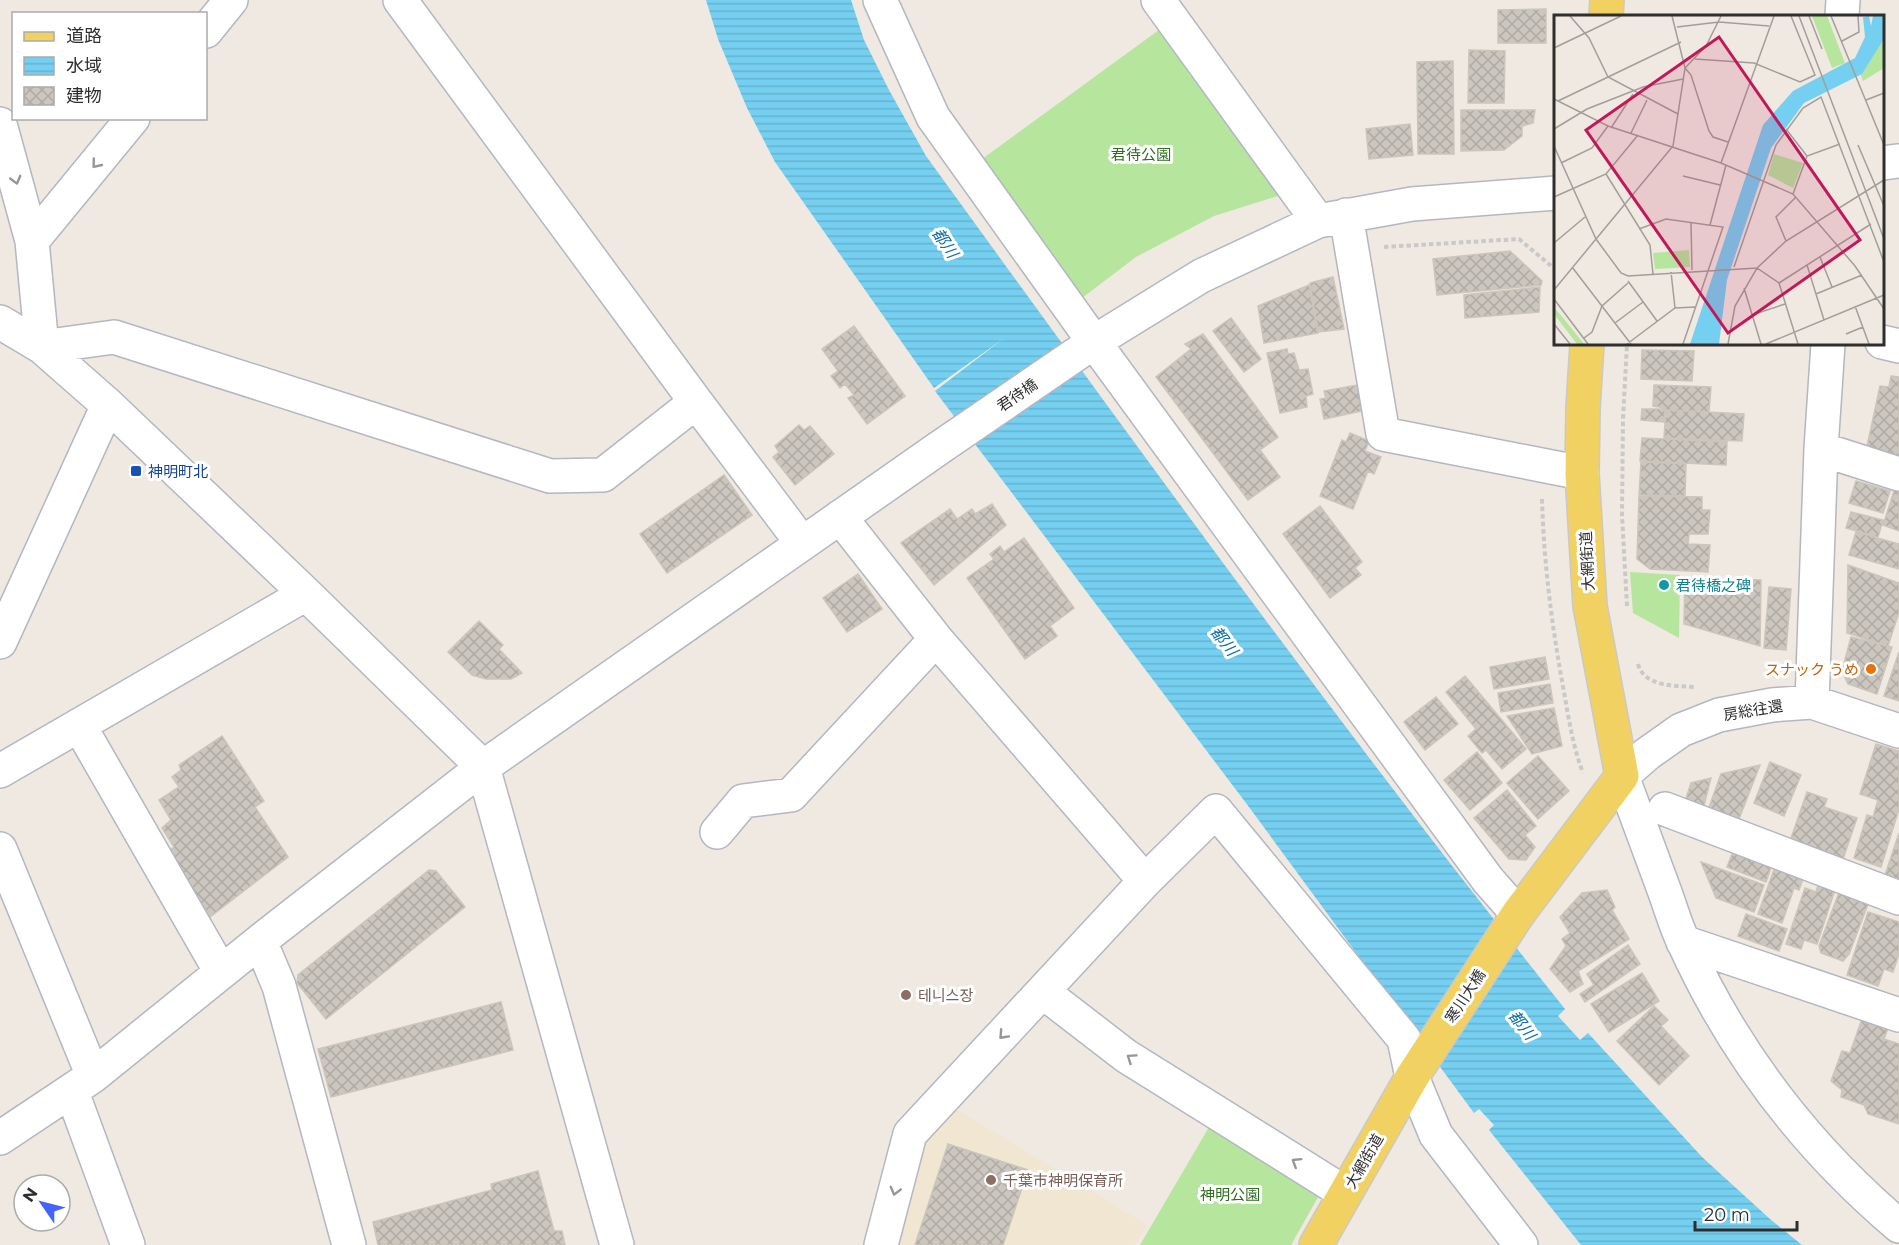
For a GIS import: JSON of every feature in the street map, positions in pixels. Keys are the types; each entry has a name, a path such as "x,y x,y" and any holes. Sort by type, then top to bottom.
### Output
{"main road":[{"path":"1606,15 1607,0"},
{"name":"大網街道","path":"1587,345 1582,473 1590,606 1622,776"},
{"name":"寒川大橋","path":"1412,1077 1518,914 1622,776"},
{"name":"大網街道","path":"1317,1245 1412,1077"}],"street":[{"path":"207,30 231,0"},
{"path":"400,0 802,543"},
{"path":"880,0 933,117 1094,342 1488,880 1518,914"},
{"path":"1158,0 1332,218 1383,434 1582,473"},
{"path":"1842,15 1843,0"},
{"path":"32,241 131,120"},
{"path":"0,124 32,241 42,346"},
{"path":"1884,163 1899,161"},
{"name":"君待橋","path":"0,1138 82,1084 260,940 483,767 1094,342 1201,276 1332,218 1412,204 1554,193"},
{"path":"0,322 42,346 108,405 483,767 617,1245"},
{"path":"42,346 114,337 550,476 603,475 696,402"},
{"path":"1884,342 1899,346"},
{"path":"1812,702 1821,449 1828,345"},
{"path":"0,642 108,405"},
{"path":"1821,449 1899,474"},
{"path":"840,517 936,639 1145,881"},
{"path":"0,771 306,594"},
{"path":"717,832 743,801 791,795 936,639"},
{"name":"房総往還","path":"1622,776 1647,754 1681,730 1719,715 1772,705 1812,702 1899,731"},
{"path":"80,725 220,972"},
{"path":"1622,776 1683,942 1721,1014 1765,1084 1812,1143 1872,1203 1899,1226"},
{"path":"1665,808 1899,898"},
{"path":"880,1245 910,1134 1145,881 1216,811 1404,1039 1412,1077 1436,1135 1521,1245"},
{"path":"0,849 82,1084 128,1245"},
{"path":"260,940 279,986 349,1245"},
{"path":"1683,942 1897,1008"},
{"path":"1043,992 1126,1056 1345,1193"}],"path":[{"path":"1378,248 1519,239 1554,268"},
{"path":"1627,345 1622,515 1628,615"},
{"path":"1545,465 1542,484 1544,554 1552,630 1575,751 1583,773 1581,783"},
{"path":"1637,659 1640,670 1654,682 1671,686 1696,687 1707,684"}],"shaded area":[{"name":"千葉市神明保育所","path":"948,1104 1147,1225 1135,1245 890,1245 922,1135"}],"green space":[{"name":"君待公園","path":"1163,27 1281,195 1214,216 1136,257 1082,298 978,162"},
{"path":"1630,572 1680,575 1679,638 1633,613"},
{"name":"神明公園","path":"1212,1122 1321,1192 1291,1245 1140,1245"}],"water":[{"name":"都川","path":"706,0 851,0 864,40 926,156 1320,693 1482,905 1565,1009 1558,1016 1580,1040 1588,1033 1702,1157 1802,1245 1581,1245 1489,1130 1494,1125 1479,1109 1474,1113 1246,803 935,391 1003,339 934,388 775,162 747,108 718,39"}],"building":[{"path":"1546,9 1546,43 1498,43 1498,10"},
{"path":"1469,50 1505,51 1504,103 1468,103"},
{"path":"1453,61 1454,154 1418,154 1417,62"},
{"path":"1461,110 1535,110 1533,123 1522,126 1522,136 1504,150 1461,151"},
{"path":"1410,124 1413,155 1369,159 1366,129"},
{"path":"1510,251 1542,281 1541,285 1437,295 1433,259"},
{"path":"1333,277 1344,329 1318,332 1310,283"},
{"path":"1309,285 1318,333 1264,343 1258,306"},
{"path":"1540,287 1539,312 1465,318 1464,295"},
{"path":"1231,318 1261,359 1244,372 1213,331"},
{"path":"854,326 905,396 867,424 848,398 854,395 845,384 840,388 831,376 838,371 822,349"},
{"path":"1203,334 1278,437 1260,450 1280,477 1248,500 1156,377 1191,349 1185,344"},
{"path":"1287,349 1288,354 1294,353 1299,370 1308,369 1313,394 1306,396 1307,407 1280,413 1267,353"},
{"path":"1642,350 1694,351 1692,381 1641,379"},
{"path":"1891,376 1899,377 1899,458 1866,451 1880,386 1889,387"},
{"path":"1357,385 1362,411 1324,419 1320,399 1326,398 1324,391"},
{"path":"1654,385 1711,387 1709,412 1666,410 1666,408 1653,406"},
{"path":"1642,409 1665,409 1664,422 1641,420"},
{"path":"1666,410 1744,414 1742,441 1664,438"},
{"path":"799,425 804,430 810,426 834,454 795,485 773,457 779,452 775,446"},
{"path":"1350,433 1369,441 1365,451 1381,457 1374,474 1368,471 1353,509 1320,496 1342,440 1346,442"},
{"path":"1642,438 1727,442 1726,465 1640,461"},
{"path":"1641,462 1686,464 1685,496 1639,495"},
{"path":"724,475 752,515 667,573 640,534"},
{"path":"1856,481 1890,491 1883,513 1849,503"},
{"path":"1895,488 1899,489 1899,531 1883,525"},
{"path":"1639,496 1702,497 1702,510 1710,510 1708,534 1689,534 1688,544 1710,545 1708,572 1650,569 1637,559"},
{"path":"992,504 1006,525 934,585 901,543 950,509 957,519 972,509 975,514"},
{"path":"1320,506 1362,562 1355,568 1361,575 1330,598 1283,534"},
{"path":"1851,512 1883,520 1878,537 1846,528"},
{"path":"1856,532 1899,544 1899,569 1849,555"},
{"path":"1024,538 1074,608 1050,626 1057,636 1025,659 967,578 994,559 990,554 1000,546 1004,552"},
{"path":"1848,565 1899,583 1899,612 1888,646 1847,633"},
{"path":"858,574 882,609 847,632 823,598"},
{"path":"1685,578 1761,580 1760,646 1684,624"},
{"path":"1769,587 1791,589 1786,650 1764,648"},
{"path":"479,621 503,645 499,649 522,673 511,679 486,679 472,675 448,652"},
{"path":"1851,637 1892,647 1877,694 1848,684 1842,671"},
{"path":"1899,652 1899,701 1884,696"},
{"path":"1545,657 1549,679 1494,689 1490,667"},
{"path":"1465,676 1526,749 1502,769 1486,750 1482,753 1468,736 1476,729 1446,692"},
{"path":"1550,684 1553,703 1501,712 1498,693"},
{"path":"1436,697 1458,724 1425,750 1404,722"},
{"path":"1554,708 1562,746 1532,754 1507,716"},
{"path":"222,736 264,801 255,807 288,857 210,917 169,851 174,847 162,828 171,820 159,800 179,787 172,777 181,770 179,765"},
{"path":"1876,744 1899,751 1899,809 1881,867 1854,858 1867,815 1873,817 1878,800 1860,794"},
{"path":"1477,752 1502,783 1470,810 1444,780"},
{"path":"1538,756 1569,791 1538,819 1507,783"},
{"path":"1770,762 1801,775 1784,816 1754,803"},
{"path":"1760,765 1737,824 1707,813 1721,774"},
{"path":"1711,778 1702,813 1683,808 1691,783"},
{"path":"1507,790 1536,826 1525,835 1535,847 1526,860 1509,859 1474,818"},
{"path":"1807,792 1827,799 1824,807 1857,818 1843,859 1790,841"},
{"path":"1899,833 1899,887 1883,881"},
{"path":"1736,844 1774,859 1766,882 1727,867"},
{"path":"1701,862 1764,885 1754,912 1716,898"},
{"path":"1776,864 1806,870 1799,890 1794,888 1782,923 1758,914"},
{"path":"429,870 436,871 465,907 326,1019 297,983 298,975"},
{"path":"1820,878 1837,884 1817,944 1804,940 1801,949 1786,944 1805,888 1816,892"},
{"path":"1841,887 1870,899 1849,954 1843,961 1821,953 1819,946"},
{"path":"1607,890 1615,907 1612,910 1629,939 1578,971 1583,984 1570,992 1550,969 1566,946 1562,939 1570,933 1560,917 1582,893"},
{"path":"1868,912 1899,922 1899,954 1893,972 1884,969 1878,986 1847,975"},
{"path":"1746,914 1787,929 1779,951 1738,936"},
{"path":"1628,945 1640,964 1585,1002 1580,994 1594,985 1587,974"},
{"path":"1642,973 1659,1001 1609,1032 1591,1004"},
{"path":"501,1002 513,1050 331,1097 318,1049"},
{"path":"1654,1006 1668,1020 1661,1026 1689,1056 1659,1085 1617,1041"},
{"path":"1862,1019 1888,1028 1884,1039 1899,1044 1899,1124 1868,1114 1864,1105 1841,1097 1842,1090 1831,1081 1842,1051 1850,1053"},
{"path":"948,1144 1028,1170 1003,1245 915,1245"},
{"path":"538,1171 554,1231 562,1231 565,1245 378,1245 373,1222 492,1190 491,1184"}],"place":[{"name":"神明町北","path":"136,471"},
{"name":"君待橋之碑","path":"1664,585"},
{"name":"スナック うめ","path":"1871,669"},
{"name":"테니스장","path":"906,995"},
{"name":"千葉市神明保育所","path":"991,1180"}]}
